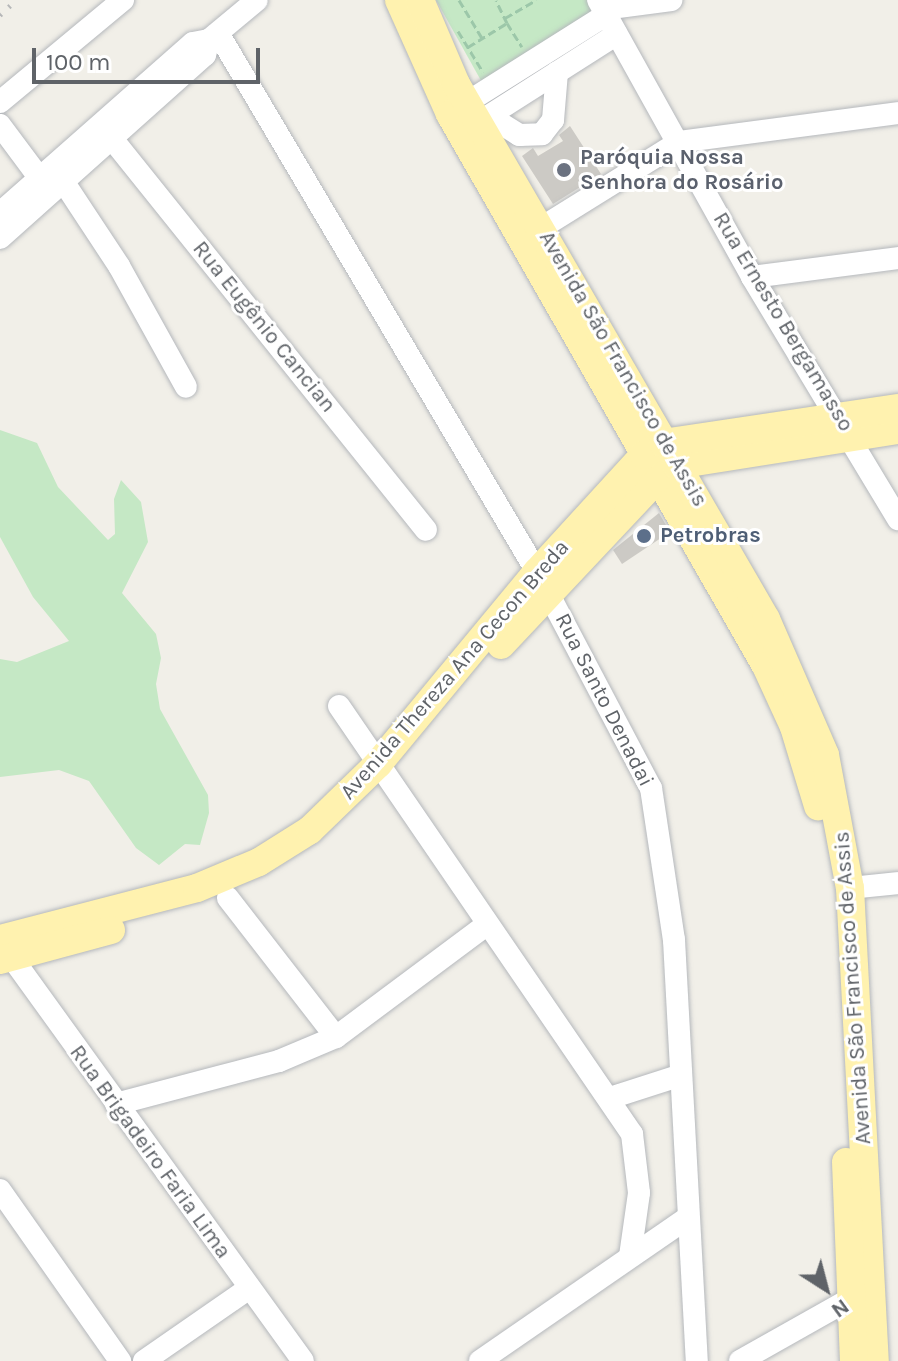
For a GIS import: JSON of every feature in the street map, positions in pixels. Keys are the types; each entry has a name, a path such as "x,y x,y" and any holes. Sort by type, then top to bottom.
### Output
{"main road":[{"name":"Avenida São Francisco de Assis","path":"399,0 469,118 531,234 660,460 766,666 814,788 831,888 854,1361"},
{"name":"Avenida São Francisco de Assis","path":"420,0 469,118"},
{"path":"660,460 845,425 898,408"},
{"path":"845,425 898,430"},
{"name":"Avenida São Francisco de Assis","path":"660,460 745,581 808,707 828,767 850,888 875,1361"},
{"name":"Avenida Thereza Ana Cecon Breda","path":"2,950 228,898 309,854 383,772 542,582 660,460"},
{"name":"Avenida Thereza Ana Cecon Breda","path":"2,950 228,877 310,830 383,772"}],"street":[{"path":"0,102 123,0"},
{"path":"0,238 50,183 107,131 193,43 214,37 257,0"},
{"path":"469,118 606,14 671,0"},
{"path":"469,118 557,72 606,14"},
{"name":"Rua Ernesto Bergamasso","path":"606,14 752,277 845,425 898,519"},
{"name":"Rua Santo Denadai","path":"214,37 542,582 651,788 674,940 678,1076 697,1361"},
{"path":"469,118 519,135 542,134 553,120 557,72"},
{"path":"531,234 679,142 898,113"},
{"path":"0,125 119,266 186,387"},
{"name":"Rua Eugênio Cancian","path":"107,131 426,530"},
{"path":"0,213 50,183"},
{"path":"752,277 898,258"},
{"path":"339,706 486,925 610,1098 632,1134 639,1167 630,1256"},
{"path":"850,888 898,883"},
{"path":"228,898 336,1037"},
{"path":"116,1104 279,1061 336,1037 486,925"},
{"name":"Rua Brigadeiro Faria Lima","path":"2,950 303,1361"},
{"path":"610,1098 678,1076"},
{"path":"0,1190 120,1361"},
{"path":"480,1361 687,1218"},
{"path":"144,1361 248,1289"},
{"path":"740,1361 852,1298"}],"path":[{"path":"496,0 524,51"},
{"path":"468,47 536,0"},
{"path":"462,1 482,38"},
{"path":"455,26 486,76"}],"green space":[{"path":"436,0 590,0 597,13 484,86"},
{"path":"0,430 37,443 58,487 108,540 115,534 114,499 121,480 141,502 148,542 122,593 156,634 161,658 156,684 160,709 208,795 209,813 200,845 185,844 159,865 136,848 89,781 59,770 0,777 0,659 17,662 69,641 33,597 0,537"}],"building":[{"name":"Paróquia Nossa Senhora do Rosário","path":"570,126 601,174 553,204 522,156 533,148 538,156 563,141 559,135"},
{"name":"Petrobras","path":"659,513 670,532 622,564 613,550"}],"railway":[{"path":"0,15 16,0"}],"place":[{"name":"Paróquia Nossa Senhora do Rosário","path":"564,170"},
{"name":"Petrobras","path":"644,536"}]}
